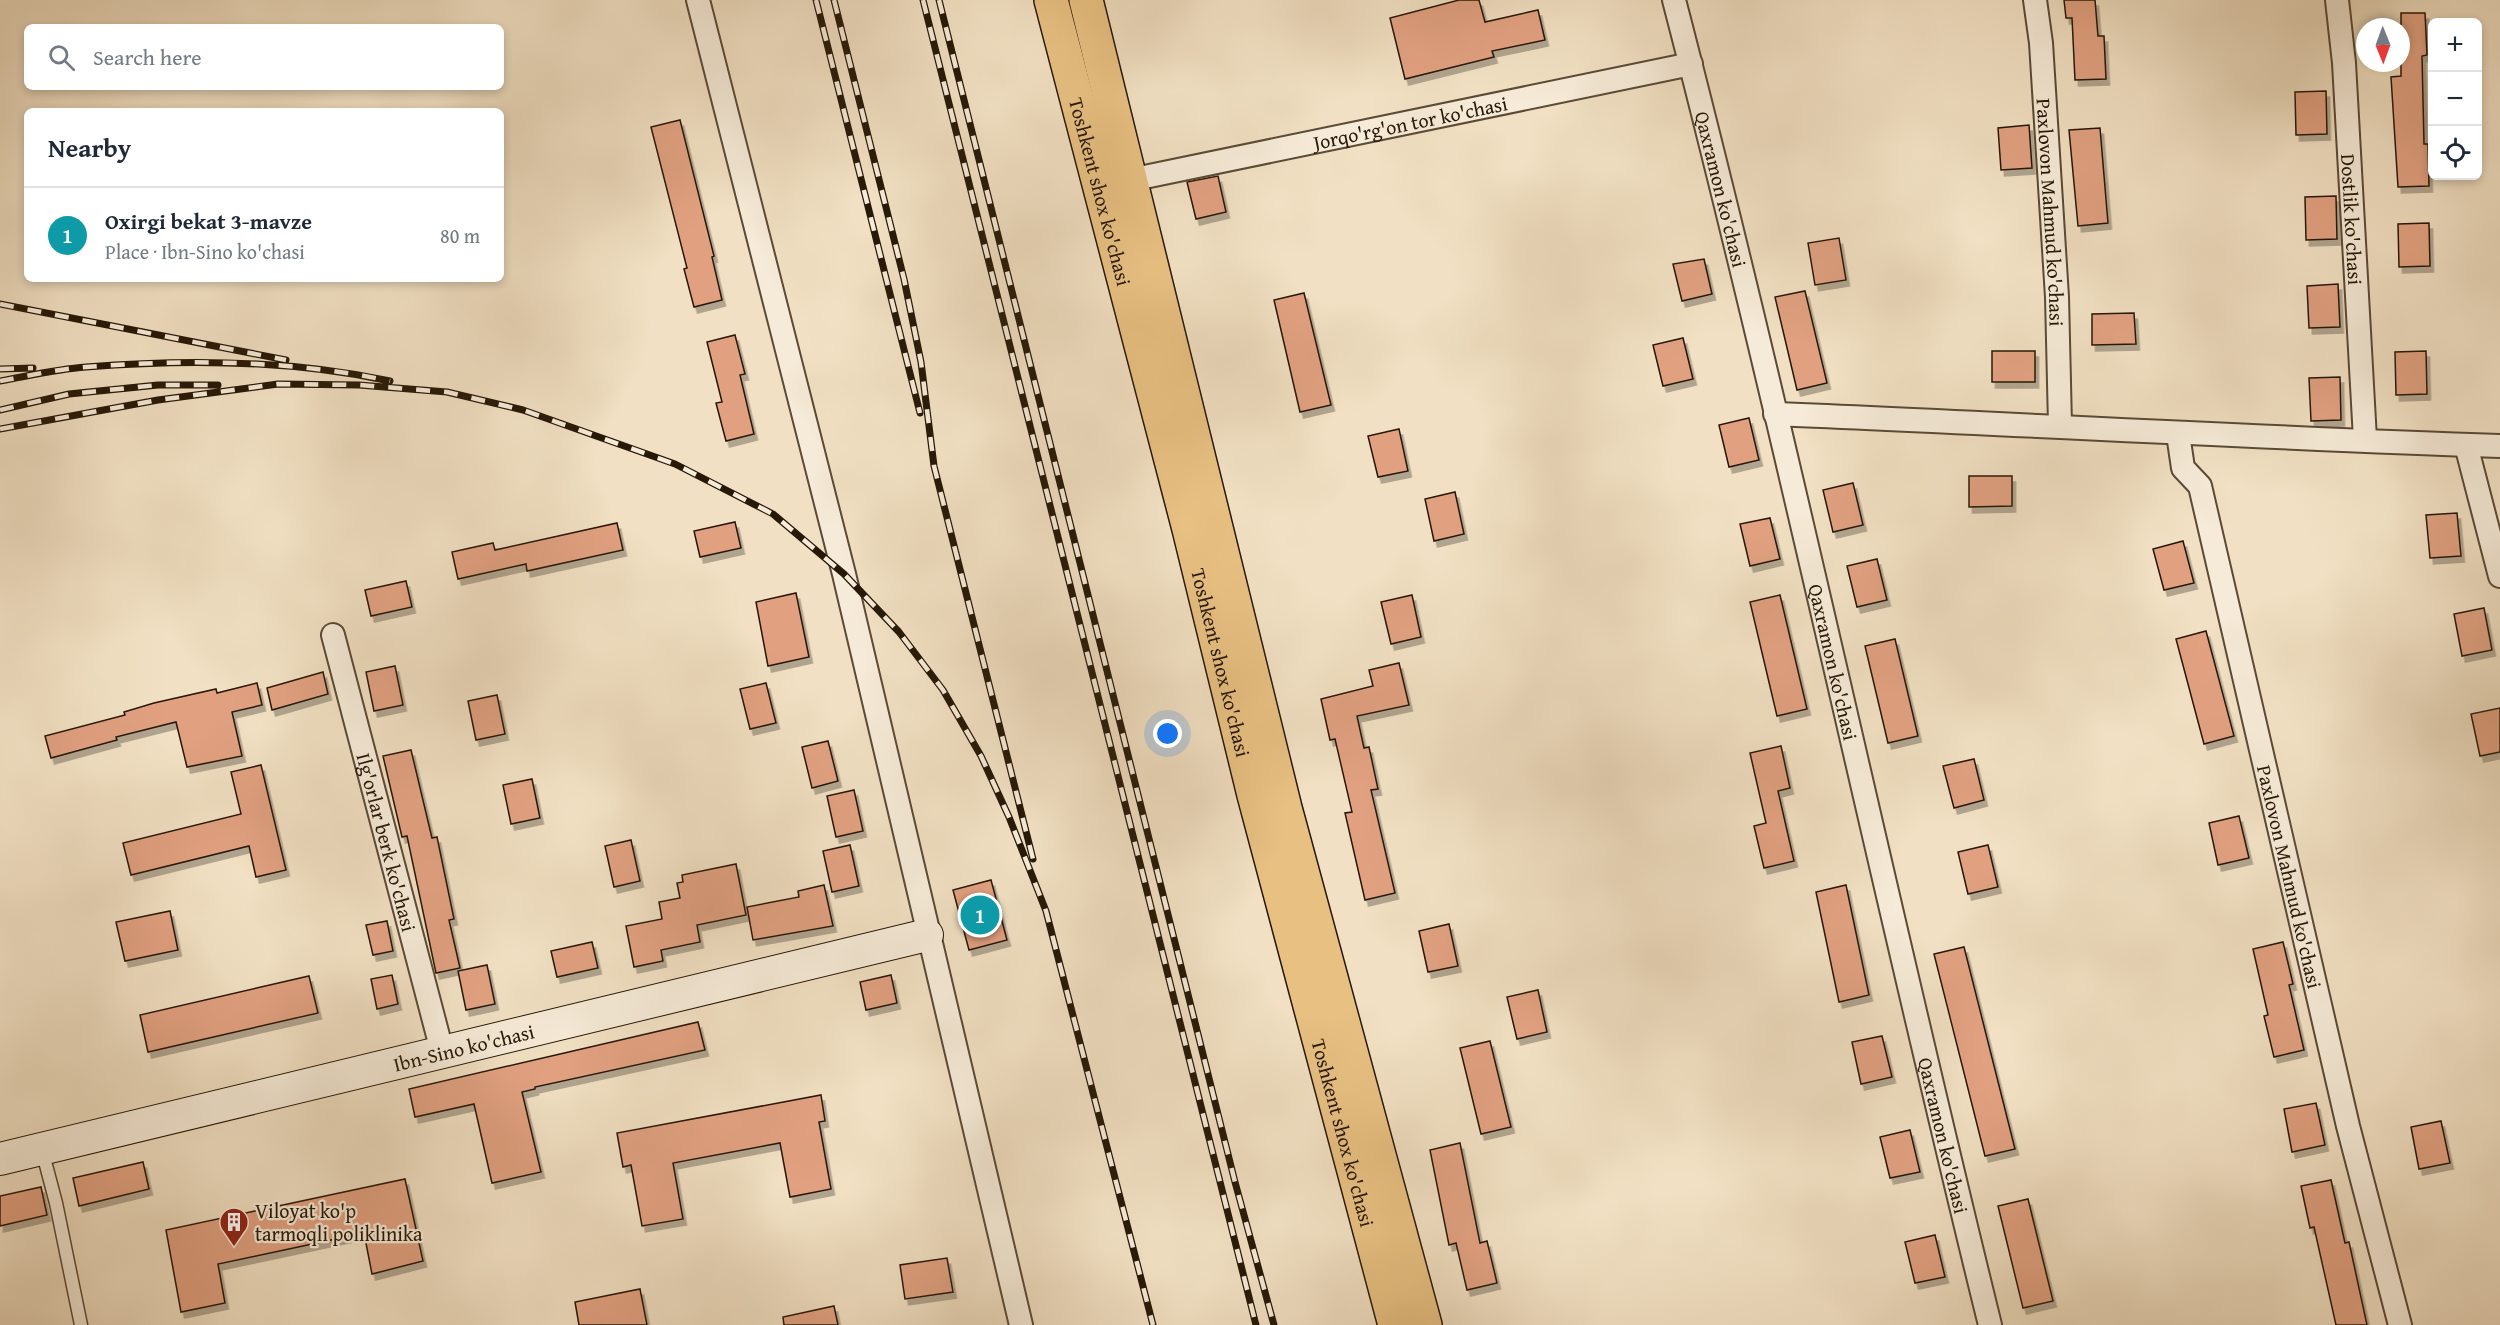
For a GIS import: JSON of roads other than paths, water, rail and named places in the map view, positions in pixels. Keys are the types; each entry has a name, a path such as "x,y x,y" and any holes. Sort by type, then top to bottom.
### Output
{"highway":[{"name":"Toshkent shox ko'chasi","path":"1052,0 1201,526 1285,808 1425,1325"},
{"name":"Toshkent shox ko'chasi","path":"1086,0 1130,180 1254,795 1395,1325"}],"main road":[{"name":"Ibn-Sino ko'chasi","path":"0,1159 927,935"}],"street":[{"path":"698,0 844,574 927,935 1021,1325"},
{"name":"Qaxramon ko'chasi","path":"1674,0 1775,414 1932,1089 1990,1325"},
{"name":"Paxlovon Mahmud ko'chasi","path":"2035,0 2041,43 2057,297 2060,425"},
{"name":"Dostlik ko'chasi","path":"2337,0 2344,63 2365,440"},
{"name":"Jorqo'rg'on tor ko'chasi","path":"1130,180 1690,64"},
{"path":"1775,414 2060,425 2178,434 2500,446"},
{"name":"Paxlovon Mahmud ko'chasi","path":"2178,434 2183,468 2200,486 2348,1126 2400,1325"},
{"path":"2466,445 2500,576"},
{"name":"Ilg'orlar berk ko'chasi","path":"333,635 442,1051"}],"lane":[{"path":"42,1149 56,1203 81,1325"}],"railway":[{"path":"816,0 920,413"},
{"path":"834,0 904,279 921,362 934,466 1033,859"},
{"path":"923,0 1256,1325"},
{"path":"939,0 1235,1182 1274,1325"},
{"path":"0,304 286,360"},
{"path":"0,381 75,368 200,362 277,365 390,381"},
{"path":"0,369 33,368"},
{"path":"0,429 158,400 278,384 359,385 447,392 523,410 675,464 773,514 844,574 899,632 943,690 981,756 1009,817 1046,911 1153,1325"},
{"path":"0,410 69,394 158,385 218,385"}],"place":[{"name":"Oxirgi bekat 3-mavze","path":"980,915"},
{"name":"Viloyat ko'p tarmoqli poliklinika","path":"234,1248"}]}
